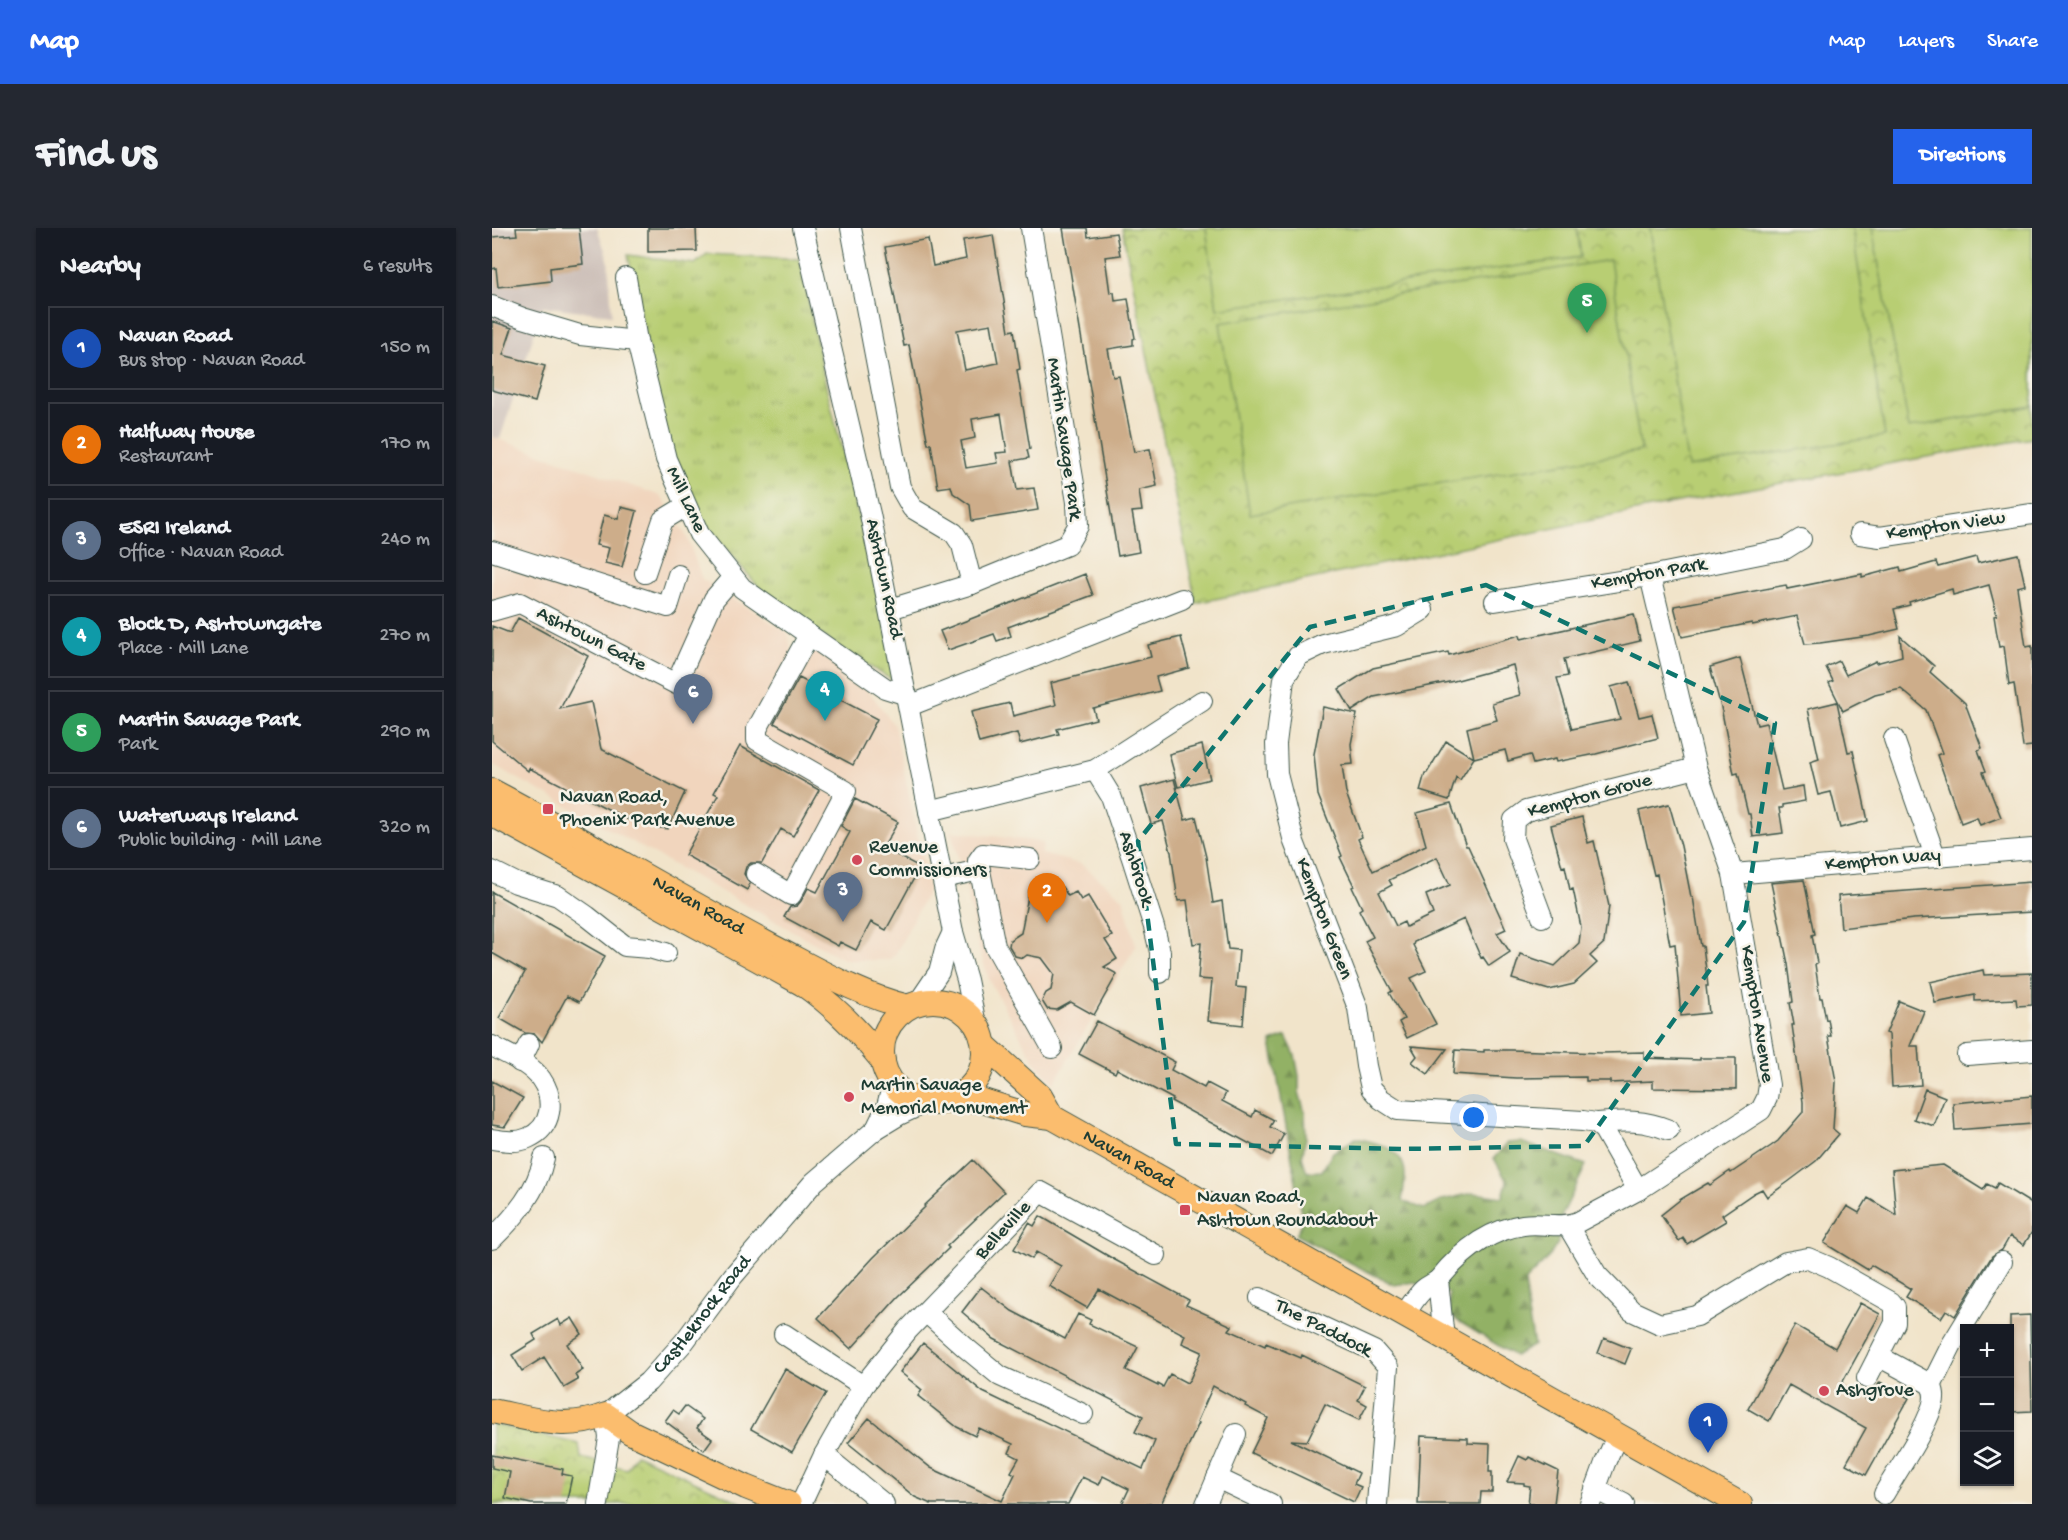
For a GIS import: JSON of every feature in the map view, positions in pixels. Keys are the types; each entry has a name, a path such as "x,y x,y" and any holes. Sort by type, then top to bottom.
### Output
{"main road":[{"name":"Navan Road","path":"492,791 759,939 860,992 887,1002 913,1005"},
{"name":"Navan Road","path":"492,814 803,984 827,1001 858,1029 883,1061"},
{"path":"933,1001 955,1006 965,1012 980,1035 983,1061 979,1074 969,1088 952,1099 927,1102 909,1096 893,1083 886,1073 882,1050 888,1028 893,1020 913,1005 933,1001"},
{"name":"Navan Road","path":"980,1035 1040,1096 1052,1117"},
{"name":"Navan Road","path":"952,1099 983,1101 1025,1114 1052,1117 1740,1504"},
{"name":"Castleknock Road","path":"492,1411 554,1423 574,1424 606,1415"},
{"path":"606,1415 630,1432 746,1487 789,1504"}],"street":[{"name":"Ashtown Road","path":"803,228 870,514 953,932 980,1035"},
{"path":"851,228 900,487 912,508 954,533 962,545 972,584"},
{"name":"Martin Savage Park","path":"890,609 972,584 1067,545 1078,526 1077,502 1031,228"},
{"name":"Mill Lane","path":"626,278 637,341 666,459 699,534 742,588 885,688 908,700"},
{"path":"492,306 580,335 637,341"},
{"path":"645,573 663,520 686,506"},
{"name":"Kempton View","path":"1860,534 1880,537 2032,514"},
{"name":"Kempton Park","path":"1495,601 1650,576 1785,549 1801,539"},
{"path":"492,551 668,607 678,575"},
{"name":"Kempton Avenue","path":"1404,1315 1423,1290 1438,1280 1461,1255 1493,1232 1525,1224 1568,1226 1638,1190 1761,1110 1767,1098 1769,1085 1733,874 1696,768 1650,576"},
{"name":"Ashtown Gate","path":"492,610 520,603 676,684 714,599 733,577"},
{"path":"908,700 1182,599"},
{"name":"Kempton Green","path":"1423,610 1397,626 1323,644 1298,656 1284,679 1276,744 1277,774 1294,842 1358,1008 1371,1088 1381,1099 1398,1110 1583,1120 1596,1123 1634,1120 1655,1124 1669,1130"},
{"path":"756,874 791,895 846,790 756,740 756,729 809,635"},
{"path":"929,811 1095,770 1202,701"},
{"path":"1894,739 1935,856"},
{"name":"Kempton Grove","path":"1542,917 1513,839 1514,820 1526,811 1696,768"},
{"name":"Ashbrook","path":"1095,770 1111,796 1132,858 1154,927 1160,952 1160,973"},
{"name":"Kempton Way","path":"1733,874 2032,849"},
{"path":"1030,859 983,854 978,861 995,946 1052,1048"},
{"path":"943,878 980,870"},
{"path":"492,871 516,883 558,896 624,945 666,953"},
{"path":"913,1005 939,972 945,949 953,932"},
{"path":"520,1062 529,1044"},
{"path":"492,1046 540,1077 550,1095 549,1115 539,1130 528,1138 500,1140"},
{"path":"1967,1055 2032,1050"},
{"name":"Castleknock Road","path":"876,1129 887,1106 893,1083"},
{"name":"Castleknock Road","path":"606,1415 648,1382 684,1342 733,1276 814,1182 876,1129 927,1102"},
{"path":"1596,1123 1604,1130 1638,1190"},
{"path":"492,1239 507,1225 530,1193 540,1176 544,1158"},
{"name":"Belleville","path":"801,1504 824,1455 863,1386 908,1330 1041,1192 1156,1255"},
{"path":"1568,1226 1597,1275 1632,1311 1660,1324 1697,1316 1786,1262 1808,1258 1829,1267 1891,1302 1895,1307 1895,1323 1867,1378"},
{"path":"1884,1494 1932,1406 1934,1396 1931,1386 1952,1344 2002,1262"},
{"path":"1438,1280 1444,1338"},
{"name":"The Paddock","path":"1260,1298 1374,1351 1388,1367 1377,1504"},
{"path":"927,1312 1000,1376 1083,1414"},
{"path":"784,1334 863,1386"},
{"path":"1878,1356 1931,1386"},
{"path":"598,1504 609,1438 606,1415"},
{"path":"1206,1504 1236,1434"},
{"path":"1617,1436 1593,1497 1624,1504"},
{"path":"824,1455 884,1504"},
{"path":"1217,1478 1270,1504"}],"highlighted area":[{"path":"1486,585 1775,723 1744,922 1584,1146 1401,1149 1176,1144 1138,841 1310,627"}],"shaded area":[{"path":"492,228 597,228 608,259 612,315 543,306 500,439 492,437"},
{"path":"492,437 661,496 687,537 702,579 788,633 791,652 813,650 835,666 843,683 864,685 894,725 929,889 895,955 888,960 845,960 492,764"},
{"path":"951,831 1043,842 1042,854 1081,864 1123,898 1136,946 1054,1083 1038,1066 990,982 979,949"}],"green space":[{"path":"1122,228 2032,228 2032,438 1688,500 1196,603"},
{"path":"1206,228 1577,228 1581,257 1217,309"},
{"path":"1650,228 1852,228 1885,436 1688,467"},
{"path":"1872,228 2032,228 2032,406 1909,428"},
{"path":"707,254 800,259 822,369 900,685 848,653 768,598 700,518 668,445 628,255 695,264"},
{"path":"1610,260 1641,451 1250,514 1220,323"},
{"path":"1286,1036 1295,1055 1299,1092 1305,1113 1306,1138 1302,1157 1307,1172 1322,1171 1333,1152 1356,1138 1378,1143 1396,1154 1404,1167 1402,1201 1424,1209 1443,1200 1473,1193 1503,1197 1507,1182 1494,1158 1507,1143 1521,1142 1586,1165 1557,1226 1558,1243 1548,1258 1525,1281 1534,1345 1515,1356 1450,1316 1449,1293 1415,1282 1394,1285 1296,1235 1303,1221 1271,1042"},
{"path":"492,1424 579,1444 581,1458 627,1469 636,1454 744,1504 492,1504"}],"building":[{"path":"516,228 579,228 583,264 550,268 551,281 498,287 496,268 492,269 492,237 517,235"},
{"path":"648,228 696,228 697,251 648,252"},
{"path":"1063,228 1087,228 1088,237 1116,233 1120,255 1105,257 1110,293 1114,292 1115,301 1128,299 1135,338 1133,345 1108,349 1113,377 1119,376 1134,452 1150,449 1157,486 1139,490 1142,511 1132,512 1139,552 1118,556"},
{"path":"993,235 1009,331 1014,330 1020,369 1017,370 1030,449 1027,450 1029,458 1012,461 1017,490 1034,488 1038,510 972,521 970,505 953,493 951,486 938,488 931,444 928,444 909,345 904,346 885,247 928,239 933,266 966,259 963,240","holes":["991,324 998,363 965,370 957,330","1001,414 1007,452 996,453 998,463 966,468 961,441 975,438 972,419"]},
{"path":"492,321 512,328 503,355 545,366 535,402 492,390"},
{"path":"621,507 637,511 622,567 605,563 609,548 596,545 604,515 618,519"},
{"path":"2018,554 2025,585 2017,587 2026,647 2032,646 2032,746 2023,747 2014,684 2009,685 2004,646 1999,647 1994,616 1997,615 1989,585 1953,595 1952,589 1894,609 1899,629 1869,636 1805,644 1797,616 1682,637 1674,606 1786,585 1787,589 1862,574 1862,577 1900,567 1901,572 1936,562 1938,567 1976,557 1978,563"},
{"path":"1085,574 1093,595 1008,627 1011,636 997,641 994,634 948,650 940,631"},
{"path":"1634,614 1640,641 1564,659 1568,676 1557,678 1572,729 1620,719 1611,687 1629,682 1639,717 1652,714 1658,738 1596,754 1533,764 1530,755 1508,761 1505,750 1474,758 1467,728 1497,720 1492,703 1520,695 1513,665 1454,681 1374,697 1352,711 1339,689 1373,668 1448,652 1449,655 1520,635 1521,639"},
{"path":"518,618 588,656 560,709 591,702 601,749 685,792 668,829 629,820 529,768 528,771 492,741 492,626 510,633"},
{"path":"1900,636 1934,666 1930,672 1965,703 1982,748 1978,750 1986,771 1983,772 2001,817 1980,825 1977,817 1961,823 1937,755 1942,753 1926,710 1901,689 1875,695 1843,711 1829,683 1833,681 1826,667 1839,661 1846,675 1876,661 1876,663 1902,656"},
{"path":"1181,637 1189,668 1156,677 1160,691 1093,708 1096,719 1057,729 1059,734 1020,744 1017,733 979,743 971,712 1010,703 1013,716 1056,705 1051,683 1151,657 1148,645"},
{"path":"1740,658 1757,725 1766,723 1782,790 1803,786 1805,801 1782,805 1782,808 1779,808 1783,833 1753,837 1750,814 1748,814 1738,773 1734,774 1721,707 1710,667"},
{"path":"799,678 877,719 853,765 774,723"},
{"path":"1837,702 1848,752 1853,751 1868,821 1840,828 1831,792 1818,795 1810,762 1819,759 1808,709"},
{"path":"1323,707 1357,714 1351,744 1353,764 1342,765 1346,793 1362,837 1358,839 1373,871 1426,845 1417,813 1451,804 1466,846 1468,846 1506,929 1497,933 1510,952 1489,966 1483,957 1481,958 1464,919 1414,942 1413,945 1426,971 1411,978 1436,1024 1407,1038 1399,1022 1404,1019 1389,993 1392,991 1365,941 1373,937 1359,910 1362,908 1340,857 1342,856 1318,795 1314,754","holes":["1437,857 1450,885 1426,895 1433,914 1406,927 1404,922 1396,926 1379,892 1392,885 1389,880"]},
{"path":"1446,741 1474,758 1460,780 1456,777 1449,800 1420,791 1425,773"},
{"path":"1202,745 1210,779 1178,787 1169,754"},
{"path":"740,746 819,790 793,836 781,829 762,863 751,863 746,867 744,874 750,884 747,890 685,855 718,795 714,793"},
{"path":"1174,779 1185,820 1196,817 1206,857 1213,903 1222,901 1228,949 1239,950 1236,987 1246,988 1243,1025 1208,1021 1212,980 1198,979 1201,943 1193,944 1187,900 1178,901 1171,852 1163,821 1151,824 1141,788"},
{"path":"855,799 898,822 883,848 920,867 886,930 871,922 856,950 840,942 838,946 784,917 790,907 797,906 808,888 817,892 850,832 841,826"},
{"path":"1669,804 1681,846 1691,897 1693,897 1701,946 1703,946 1709,1013 1681,1016 1675,944 1670,945 1657,874 1654,875 1639,811"},
{"path":"1582,817 1588,843 1594,841 1609,906 1604,943 1590,956 1597,963 1574,984 1549,990 1512,979 1520,954 1555,966 1579,943 1581,927 1573,889 1570,890 1565,866 1562,867 1551,825"},
{"path":"1804,880 1815,934 1812,935 1820,998 1822,998 1831,1036 1828,1036 1836,1082 1833,1129 1839,1134 1816,1161 1788,1182 1767,1197 1762,1189 1754,1193 1722,1215 1726,1221 1687,1244 1683,1238 1679,1241 1661,1215 1681,1199 1708,1183 1710,1185 1730,1171 1731,1173 1778,1141 1803,1112 1792,1025 1794,1025 1790,1003 1793,1002 1788,964 1771,883"},
{"path":"2031,882 2032,912 1913,919 1841,928 1838,896"},
{"path":"1062,887 1068,896 1076,892 1081,900 1088,896 1112,936 1105,940 1117,959 1104,967 1117,974 1094,1015 1071,1002 1057,1010 1047,1009 1042,1001 1046,993 1051,990 1054,974 1042,958 1027,955 1023,958 1015,956 1009,946 1010,940 1021,933 1029,891 1044,895 1044,898"},
{"path":"492,892 605,956 579,1002 567,996 542,1042 535,1034 525,1033 499,1018 525,972 492,953"},
{"path":"1983,970 1984,975 2032,973 2032,1005 2017,1006 2016,999 1975,1001 1975,995 1935,1003 1930,982"},
{"path":"1899,1001 1924,1011 1910,1046 1918,1046 1921,1085 1892,1087 1889,1034 1886,1033"},
{"path":"1097,1021 1175,1062 1171,1070 1204,1088 1207,1083 1226,1093 1222,1101 1252,1117 1255,1110 1274,1120 1270,1127 1284,1134 1272,1156 1117,1069 1115,1073 1079,1054"},
{"path":"1411,1046 1447,1049 1428,1074 1412,1062 1417,1056"},
{"path":"1455,1050 1644,1052 1644,1058 1700,1060 1700,1058 1736,1058 1736,1089 1653,1088 1653,1081 1610,1083 1610,1081 1586,1081 1586,1077 1516,1078 1453,1074"},
{"path":"492,1081 523,1098 505,1127 492,1125"},
{"path":"1925,1089 1945,1097 1934,1126 1914,1119"},
{"path":"2032,1096 2032,1124 1955,1130 1953,1103"},
{"path":"973,1160 1004,1192 947,1246 949,1248 898,1297 851,1349 818,1318 924,1206"},
{"path":"1943,1165 1983,1190 1987,1184 1995,1188 1998,1183 2032,1204 2032,1232 2024,1245 2010,1236 2002,1250 1992,1256 1955,1316 1946,1310 1941,1318 1906,1297 1911,1289 1871,1265 1868,1270 1824,1243 1847,1206 1859,1213 1868,1198 1896,1215 1892,1170"},
{"path":"1040,1216 1189,1300 1186,1305 1232,1326 1229,1330 1265,1346 1266,1343 1301,1358 1302,1355 1365,1386 1358,1400 1367,1405 1359,1420 1325,1404 1307,1441 1291,1440 1359,1473 1354,1484 1361,1487 1354,1502 1251,1453 1268,1418 1213,1386 1197,1422 1199,1423 1161,1504 1122,1504 1129,1489 1103,1476 1099,1485 1082,1477 1068,1504 931,1504 915,1497 848,1443 869,1418 931,1468 1002,1501 1015,1474 1011,1472 1019,1458 1009,1453 1013,1444 979,1428 975,1436 957,1427 918,1396 922,1390 900,1372 923,1343 983,1392 1143,1469 1155,1441 1135,1432 1143,1416 994,1339 962,1312 981,1287 1012,1311 1065,1339 1078,1314 1091,1320 1089,1324 1138,1347 1126,1370 1158,1386 1158,1384 1163,1387 1170,1374 1187,1383 1202,1352 1182,1343 1185,1335 1099,1289 1087,1308 1049,1286 1061,1266 1036,1252 1032,1259 1014,1249 1029,1223 1034,1226"},
{"name":"Ashgrove","path":"1860,1303 1880,1314 1841,1385 1869,1401 1880,1382 1909,1398 1866,1475 1846,1464 1866,1428 1789,1385 1769,1421 1748,1409 1795,1325 1835,1348"},
{"path":"2030,1315 2032,1411 2014,1412 2014,1324 2010,1324 2010,1316"},
{"path":"572,1318 582,1334 567,1344 583,1370 575,1375 578,1380 564,1388 544,1357 522,1371 512,1355 536,1340 533,1334 558,1319 561,1325"},
{"path":"1604,1338 1631,1349 1625,1364 1598,1353"},
{"path":"785,1369 826,1393 792,1452 751,1429"},
{"path":"685,1406 703,1419 697,1428 712,1439 704,1450 665,1421 673,1410 679,1414"},
{"path":"1421,1436 1468,1438 1468,1443 1490,1444 1489,1472 1492,1472 1492,1492 1481,1492 1480,1504 1418,1504"},
{"path":"492,1455 563,1469 562,1474 572,1476 566,1504 531,1504 505,1498 510,1472 492,1468"},
{"path":"1519,1456 1527,1460 1529,1457 1558,1471 1554,1504 1528,1504 1530,1486 1524,1483 1507,1482"}],"place":[{"name":"Martin Savage Park","path":"1587,333"},
{"name":"Block D, Ashtowngate","path":"825,721"},
{"name":"Waterways Ireland","path":"693,724"},
{"name":"Navan Road, Phoenix Park Avenue","path":"548,809"},
{"name":"Revenue Commissioners","path":"857,860"},
{"name":"ESRI Ireland","path":"843,922"},
{"name":"Halfway House","path":"1047,923"},
{"name":"Martin Savage Memorial Monument","path":"849,1097"},
{"name":"Navan Road, Ashtown Roundabout","path":"1185,1210"},
{"name":"Ashgrove","path":"1824,1391"},
{"name":"Navan Road","path":"1708,1453"}]}
